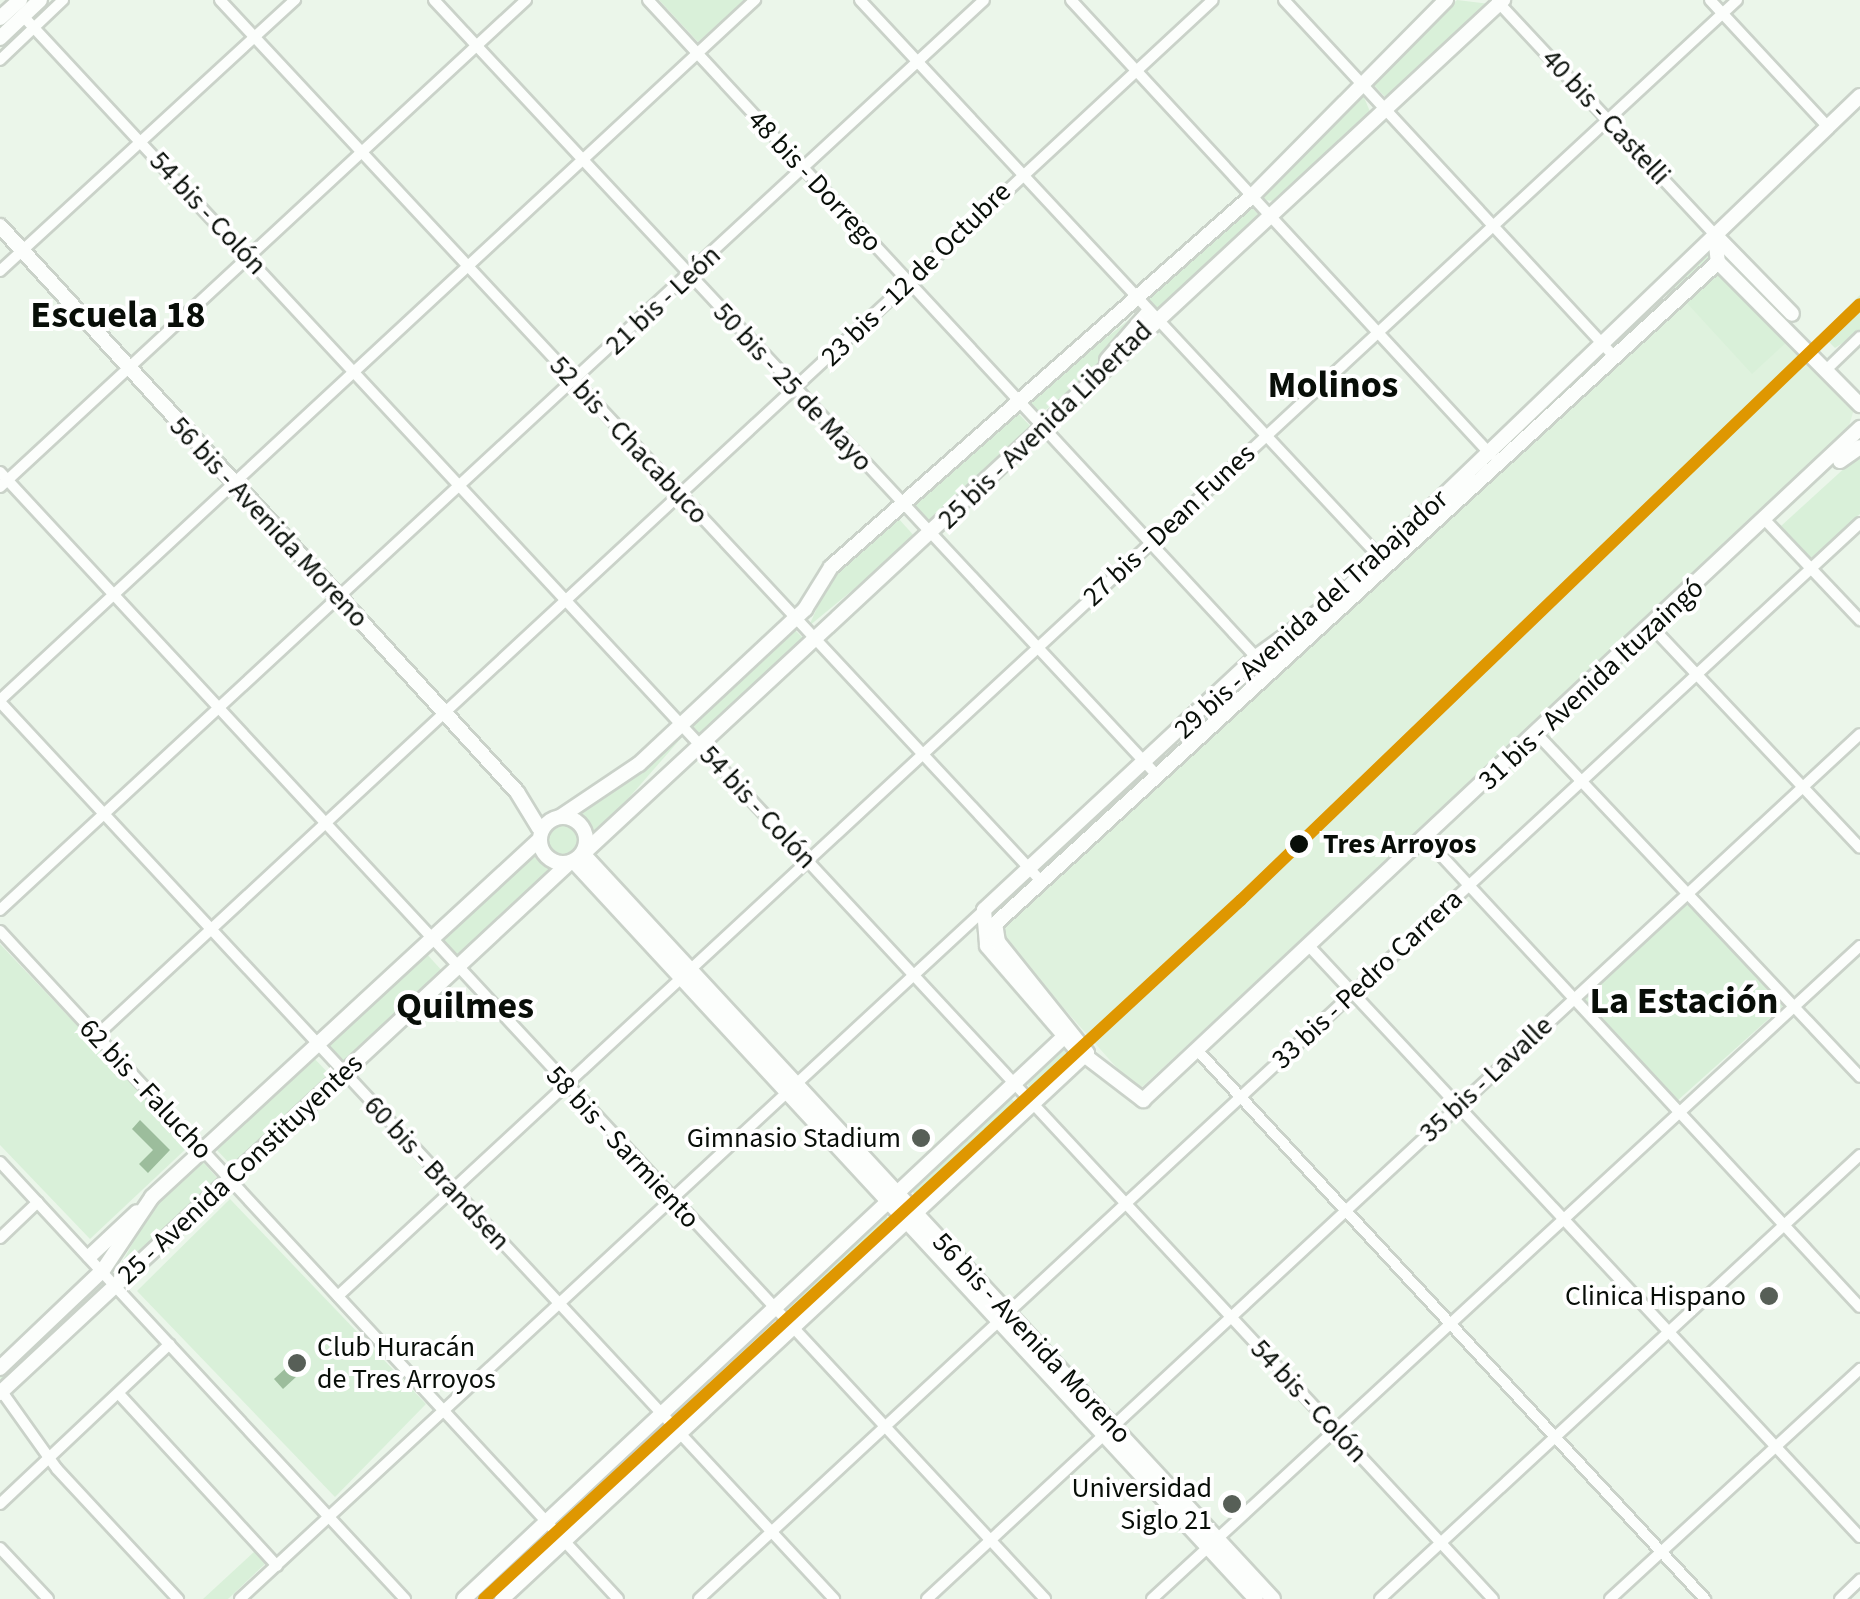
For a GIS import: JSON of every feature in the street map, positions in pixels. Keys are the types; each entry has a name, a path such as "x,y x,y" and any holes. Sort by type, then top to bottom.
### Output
{"main road":[{"path":"0,18 20,0"},
{"path":"0,38 28,22 40,0"},
{"name":"25 bis - Avenida Libertad","path":"579,859 695,740 1045,428 1103,370 1145,313 1252,196 1360,81 1446,0"},
{"name":"25 bis - Avenida Libertad","path":"539,833 556,816 680,726 794,620 831,567 904,506 1016,398 1145,313 1268,214 1388,110 1500,1"},
{"name":"29 bis - Avenida del Trabajador","path":"1494,458 1559,376 1715,236 1860,96"},
{"name":"56 bis - Avenida Moreno","path":"0,226 18,254 516,792 539,833 579,859 1212,1540 1273,1599"},
{"path":"1715,236 1718,262"},
{"name":"40 bis - Castelli","path":"1715,236 1832,364 1860,388"},
{"name":"56 bis - Avenida Moreno","path":"0,243 18,254"},
{"name":"29 bis - Avenida del Trabajador","path":"986,908 1034,874 1150,768 1224,712 1494,458 1577,390 1718,262"},
{"name":"40 bis - Castelli","path":"1718,262 1791,320"},
{"path":"1653,291 1669,304"},
{"name":"40 bis - Castelli","path":"1832,364 1860,405"},
{"path":"1559,376 1577,390"},
{"name":"31 bis - Avenida Ituzaingó","path":"1826,469 1860,428"},
{"name":"31 bis - Avenida Ituzaingó","path":"1086,1054 1137,1102 1198,1051 1766,521 1826,469 1860,447"},
{"name":"29 bis - Avenida del Trabajador","path":"1150,768 1210,699 1256,657 1384,562"},
{"path":"1210,699 1224,712"},
{"name":"56 bis - Avenida Moreno","path":"516,792 556,816 579,859"},
{"name":"25 - Avenida Constituyentes","path":"0,1368 102,1270 152,1198 539,833"},
{"name":"25 - Avenida Constituyentes","path":"1,1391 342,1073 579,859"},
{"name":"29 bis - Avenida del Trabajador","path":"997,925 1034,874"},
{"path":"986,908 1069,1033"},
{"path":"502,1599 1086,1054 988,946 986,908"},
{"path":"464,1599 1069,1033"},
{"path":"90,1256 152,1198"},
{"name":"56 bis - Avenida Moreno","path":"1212,1540 1256,1599"}],"street":[{"path":"0,60 28,22 63,0"},
{"name":"52 bis - Chacabuco","path":"220,0 1034,874"},
{"path":"0,271 295,0"},
{"name":"50 bis - 25 de Mayo","path":"434,0 1150,768"},
{"path":"3,480 526,0"},
{"name":"48 bis - Dorrego","path":"648,0 1268,670"},
{"path":"0,701 112,593 756,0"},
{"path":"860,0 1145,313 1384,562"},
{"name":"21 bis - León","path":"0,910 690,276 984,0"},
{"path":"1072,0 1494,458"},
{"name":"23 bis - 12 de Octubre","path":"96,1036 322,822 796,389 1212,0"},
{"path":"1284,0 1614,356"},
{"path":"1710,0 1827,126"},
{"name":"27 bis - Dean Funes","path":"338,1296 1736,0"},
{"name":"40 bis - Castelli","path":"1500,1 1715,236"},
{"name":"54 bis - Colón","path":"28,22 1493,1599"},
{"path":"1832,364 1860,337"},
{"name":"58 bis - Sarmiento","path":"3,480 219,708 563,1084 888,1426 1044,1599"},
{"path":"1766,521 1860,620"},
{"name":"33 bis - Pedro Carrera","path":"698,1599 1860,523"},
{"path":"1652,627 1860,848"},
{"name":"60 bis - Brandsen","path":"0,701 208,930 834,1599"},
{"path":"1537,734 1860,1078"},
{"name":"35 bis - Lavalle","path":"927,1599 1860,734"},
{"path":"1426,838 1860,1308"},
{"name":"29 bis - Avenida del Trabajador","path":"240,1599 986,908"},
{"name":"62 bis - Falucho","path":"0,932 618,1599"},
{"path":"1309,946 1860,1536"},
{"path":"1152,1599 1860,946"},
{"path":"1198,1051 1706,1599"},
{"path":"1380,1599 1860,1154"},
{"path":"0,1162 405,1599"},
{"path":"0,1238 38,1202"},
{"path":"0,1504 170,1344"},
{"path":"1610,1599 1860,1369"},
{"path":"1,1391 52,1456 178,1599"},
{"path":"120,1395 277,1566"},
{"path":"0,1548 48,1599"},
{"path":"1840,1599 1860,1580"}],"shaded area":[{"path":"659,0 745,0 698,42"},
{"path":"1457,0 1490,4 1388,100 1370,81"},
{"path":"1362,93 1372,116 1275,201 1264,200 1263,191"},
{"path":"1249,205 1259,215 1155,311 1146,300"},
{"path":"1706,247 1712,259 1670,296 1662,293"},
{"path":"1716,269 1855,406 1845,439 1142,1087 1133,1086 1002,939 1002,925"},
{"path":"1715,274 1731,276 1790,339 1752,374 1685,301"},
{"path":"1860,295 1860,332 1835,348 1821,334"},
{"path":"1138,313 1096,368 1039,415 1027,399"},
{"path":"1015,410 1033,429 932,525 914,505"},
{"path":"1860,454 1860,514 1811,558 1781,526"},
{"path":"898,518 916,538 809,626 832,574"},
{"path":"793,628 803,638 699,734 690,724"},
{"path":"683,736 598,833 574,819 573,815"},
{"path":"563,824 575,829 580,841 575,853 563,858 551,853 546,841 551,829"},
{"path":"537,847 557,868 459,959 439,938"},
{"path":"1686,901 1783,1006 1677,1101 1581,997"},
{"path":"0,944 190,1145 90,1239 0,1145"},
{"path":"425,952 444,973 345,1062 325,1041"},
{"path":"1064,1050 1072,1061 1035,1094 1026,1083"},
{"path":"312,1056 332,1077 234,1168 214,1147"},
{"path":"1010,1097 1019,1107 919,1199 910,1189"},
{"path":"140,1120 170,1150 148,1173 139,1164 153,1150 132,1129"},
{"path":"201,1160 220,1181 115,1275 156,1201"},
{"name":"Club Huracán de Tres Arroyos","path":"230,1199 426,1404 335,1497 137,1291"},
{"path":"885,1215 895,1225 796,1317 786,1307"},
{"path":"102,1282 107,1287 2,1383 0,1377"},
{"path":"771,1323 780,1333 681,1425 672,1415"},
{"path":"301,1354 310,1364 283,1389 274,1379"},
{"path":"659,1427 669,1437 570,1530 560,1519"},
{"path":"542,1534 551,1544 493,1599 472,1599"},
{"path":"255,1551 266,1563 228,1599 203,1599"}],"transit line":[{"path":"484,1599 1241,900 1860,304"}],"place":[{"name":"Tres Arroyos","path":"1299,844"},
{"name":"Gimnasio Stadium","path":"921,1138"},
{"name":"Clinica Hispano","path":"1769,1296"},
{"name":"Club Huracán de Tres Arroyos","path":"297,1363"},
{"name":"Universidad Siglo 21","path":"1232,1504"}],"district":[{"name":"Escuela 18","path":"118,316"},
{"name":"Molinos","path":"1333,386"},
{"name":"La Estación","path":"1684,1002"},
{"name":"Quilmes","path":"465,1007"}]}
